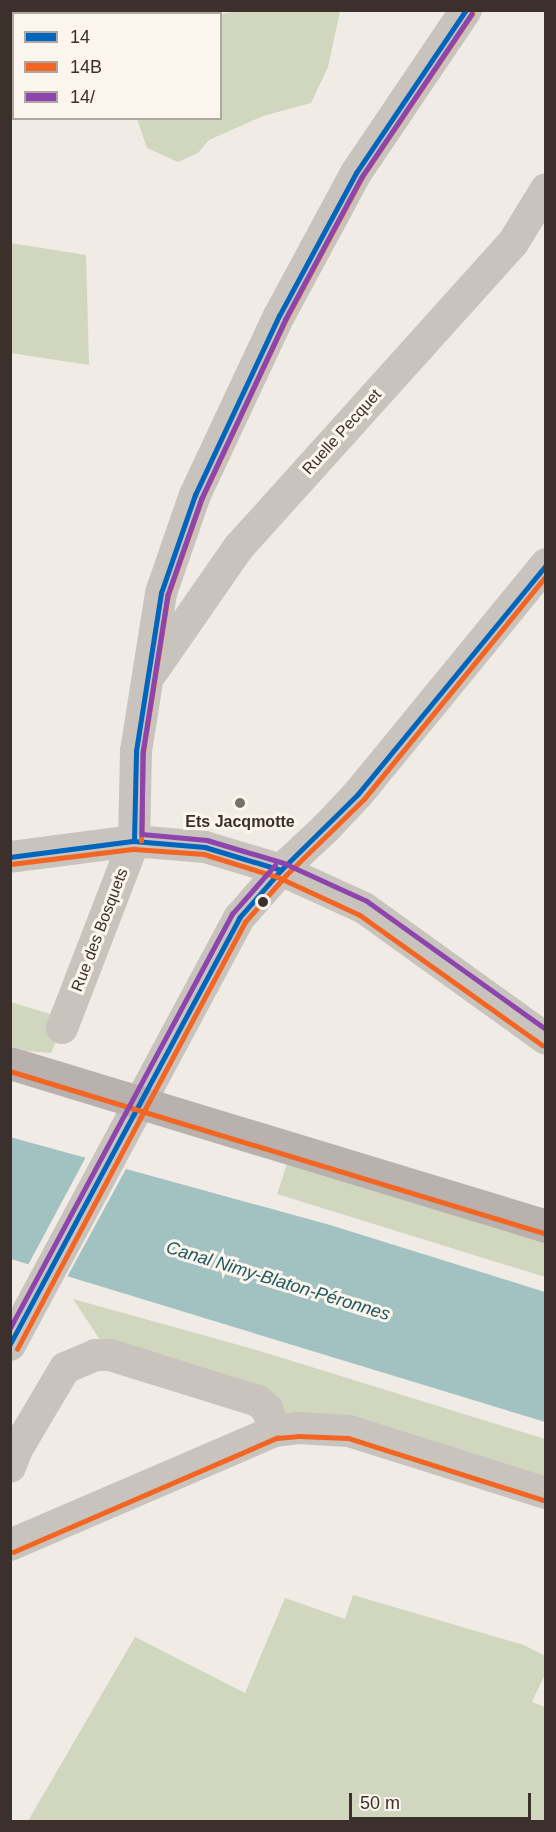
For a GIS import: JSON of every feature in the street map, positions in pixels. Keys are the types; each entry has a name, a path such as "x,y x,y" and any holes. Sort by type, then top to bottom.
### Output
{"main road":[{"path":"10,1063 546,1226"}],"street":[{"name":"Rue des Bosquets","path":"62,1028 134,841 136,751 161,593 170,561 195,495 279,316 356,173 466,10"},
{"name":"Ruelle Pecquet","path":"146,680 239,547 513,243 546,189"},
{"path":"10,1345 160,1061 239,918 281,870 358,794 546,564"},
{"path":"10,857 134,841 205,847 281,870 364,908 546,1039"},
{"path":"10,1467 16,1449 65,1368 95,1355 110,1355 258,1401 267,1409 275,1431"},
{"path":"10,1545 275,1431 298,1428 349,1431 546,1493"}],"green space":[{"path":"228,10 340,11 328,67 311,103 263,116 209,140 198,153 178,162 147,148 137,120 222,120 222,14 232,12"},
{"path":"10,243 86,255 89,365 11,353"},
{"path":"11,1002 50,1014 58,1022 58,1037 51,1053 27,1051 11,1046"},
{"path":"292,1149 545,1226 545,1277 277,1194"},
{"path":"73,1299 253,1349 545,1439 545,1493 267,1409 110,1355"},
{"path":"353,1595 524,1645 545,1656 545,1674 532,1702 545,1707 545,1821 28,1821 135,1637 245,1693 285,1598 345,1619"}],"water":[{"name":"Canal Nimy-Blaton-Péronnes","path":"10,1137 330,1225 545,1292 545,1422 11,1259"}],"pier":[{"path":"87,1155 127,1167 66,1279 27,1267"}],"transit line":[{"name":"14","path":"134,841 136,751 161,593 195,495 279,316 356,173 466,10"},
{"name":"14B","path":"141,841 143,752 168,595 202,498 286,319 362,177 472,14"},
{"name":"14/","path":"472,14 362,177 286,319 202,498 168,595 143,752 142,834 207,840 284,863 367,901 546,1029"},
{"name":"14","path":"10,1344 239,918 281,870 358,794 546,565"},
{"name":"14B","path":"17,1349 245,922 286,875 364,799 546,576"},
{"name":"14","path":"10,857 134,841 205,847 281,870"},
{"name":"14B","path":"11,864 134,849 204,854 278,877 360,915 542,1045"},
{"name":"14/","path":"10,1328 232,914 275,865"},
{"name":"14B","path":"10,1071 544,1233"},
{"name":"14B","path":"13,1552 277,1438 298,1436 348,1438 544,1500"}],"place":[{"name":"Ets Jacqmotte","path":"240,803"}]}
